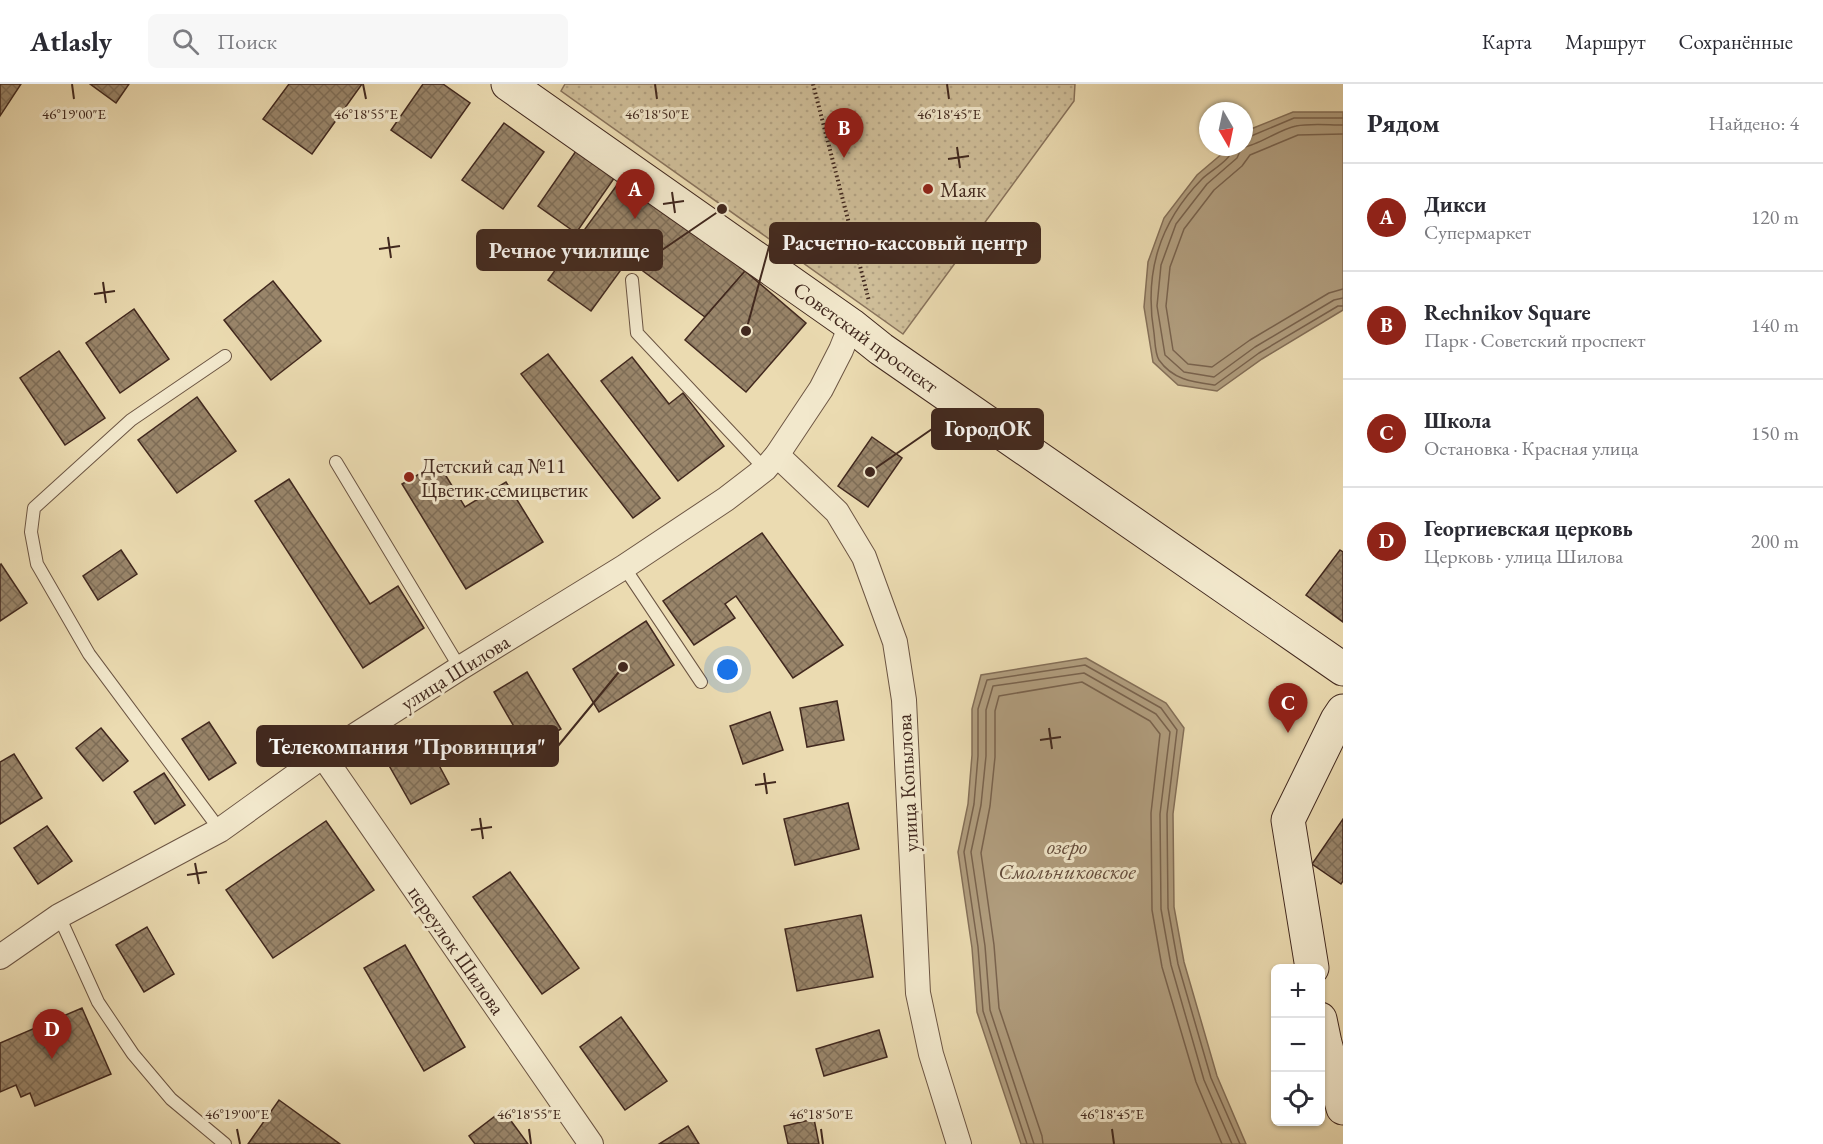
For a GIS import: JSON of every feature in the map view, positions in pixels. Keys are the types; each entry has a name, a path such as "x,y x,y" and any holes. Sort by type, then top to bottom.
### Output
{"main road":[{"name":"Советский проспект","path":"514,86 881,349 1343,669"},
{"path":"1311,964 1288,820 1343,711"},
{"path":"1325,1043 1343,1108"}],"street":[{"name":"улица Шилова","path":"0,957 59,916 220,830 323,756 624,567 726,499 771,462 821,389 851,326"},
{"name":"улица Копылова","path":"771,462 837,512 864,557 895,642 903,700 918,993 931,1054 959,1144"},
{"name":"переулок Шилова","path":"323,756 591,1144"}],"lane":[{"path":"632,280 637,333 771,462"},
{"path":"220,830 89,654 37,564 31,532 33,508 131,420 225,356"},
{"path":"336,462 460,668"},
{"path":"624,567 701,682"},
{"path":"59,916 98,1002 133,1054 171,1099 225,1144"}],"path":[{"path":"813,84 881,349"}],"shaded area":[{"path":"565,84 1075,84 1074,101 903,334 561,91"}],"water":[{"path":"1293,112 1343,112 1343,310 1262,359 1217,391 1178,385 1153,362 1144,307 1148,262 1164,218 1197,175 1219,156 1253,156 1253,128"},
{"name":"озеро Смольниковское","path":"1086,658 1166,703 1184,728 1173,814 1174,907 1184,962 1217,1076 1246,1144 1021,1144 977,1012 972,948 958,852 968,804 972,755 972,709 981,675"}],"building":[{"path":"0,84 21,84 0,116"},
{"path":"90,84 129,84 116,103"},
{"path":"289,84 362,84 312,154 263,119"},
{"path":"423,84 443,84 470,103 431,158 391,130"},
{"path":"504,123 544,152 503,209 462,180"},
{"path":"576,151 615,177 576,233 538,206"},
{"path":"622,178 745,271 705,317 628,260 591,311 548,280"},
{"path":"745,271 806,323 746,392 685,340"},
{"path":"273,281 321,341 271,380 224,320"},
{"path":"134,309 169,359 120,393 86,343"},
{"path":"59,351 105,418 65,445 20,378"},
{"path":"548,354 660,498 633,518 521,374"},
{"path":"632,357 669,404 683,393 724,446 678,481 601,381"},
{"path":"197,397 236,451 177,493 138,440"},
{"path":"872,437 902,458 868,507 838,486"},
{"path":"438,463 465,507 506,482 543,542 466,589 402,484"},
{"path":"289,479 370,604 398,586 424,628 363,668 255,501"},
{"path":"762,533 843,645 793,678 736,596 725,604 735,618 694,645 663,601"},
{"path":"121,550 137,574 98,600 83,576"},
{"path":"1340,550 1343,552 1343,622 1306,595"},
{"path":"0,565 27,603 0,621"},
{"path":"646,621 674,665 599,712 573,669"},
{"path":"527,672 561,729 527,749 494,692"},
{"path":"837,701 844,740 807,747 800,708"},
{"path":"770,712 783,750 743,764 730,726"},
{"path":"209,722 236,763 209,780 182,739"},
{"path":"101,728 128,761 103,781 76,748"},
{"path":"426,741 449,784 411,804 387,762"},
{"path":"14,754 42,798 0,824 0,762"},
{"path":"164,773 185,805 155,824 134,792"},
{"path":"848,803 859,849 795,865 784,819"},
{"path":"1343,819 1343,881 1341,884 1312,864"},
{"path":"326,821 374,890 273,958 226,890"},
{"path":"47,826 72,861 38,884 14,848"},
{"path":"510,872 579,968 542,994 473,897"},
{"path":"861,915 873,977 797,991 785,929"},
{"path":"147,927 174,974 144,992 116,945"},
{"path":"405,945 465,1047 424,1071 364,968"},
{"path":"82,1008 111,1074 35,1106 30,1093 21,1097 16,1085 0,1092 0,1043"},
{"path":"621,1017 667,1081 625,1110 580,1047"},
{"path":"879,1030 887,1057 824,1076 816,1049"},
{"path":"279,1100 340,1144 248,1144"},
{"path":"503,1110 528,1144 475,1144 469,1136"},
{"path":"814,1119 819,1144 788,1144 784,1126"},
{"path":"688,1126 699,1144 659,1144"}],"place":[{"name":"Rechnikov Square","path":"844,158"},
{"name":"Маяк","path":"928,189"},
{"name":"Речное училище","path":"722,209"},
{"name":"Дикси","path":"635,219"},
{"name":"Расчетно-кассовый центр","path":"746,331"},
{"name":"ГородОК","path":"870,472"},
{"name":"Детский сад №11 Цветик-семицветик","path":"409,477"},
{"name":"Телекомпания \"Провинция\"","path":"623,667"},
{"name":"Школа","path":"1288,733"},
{"name":"Георгиевская церковь","path":"52,1059"}]}
